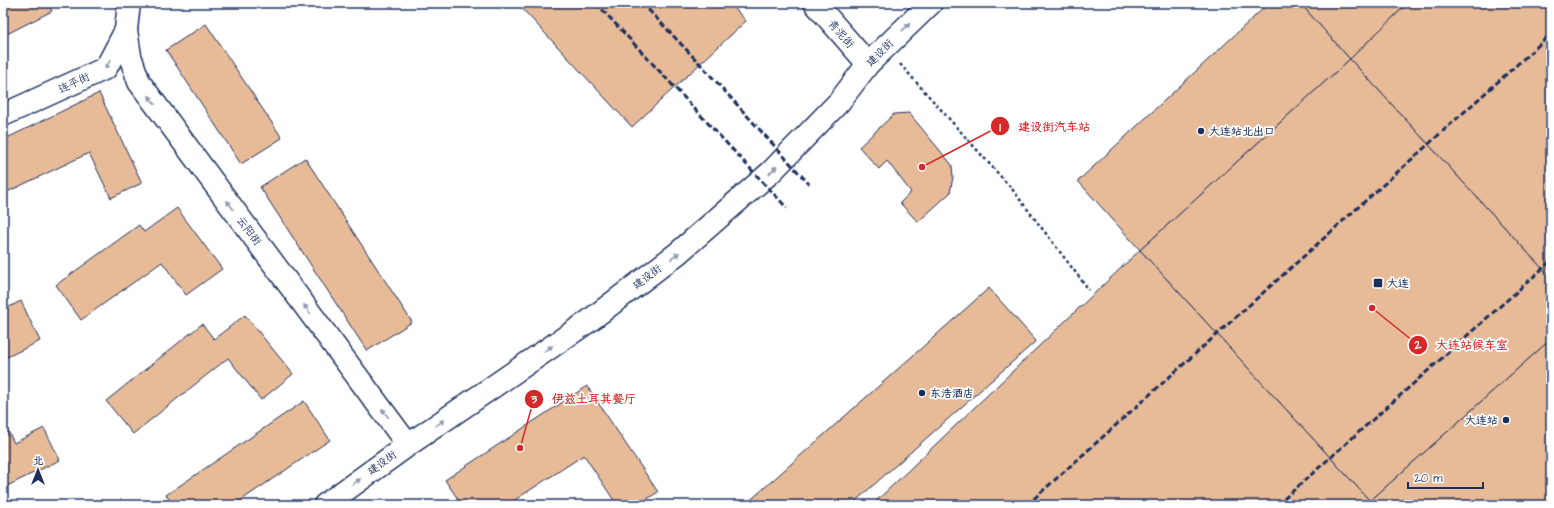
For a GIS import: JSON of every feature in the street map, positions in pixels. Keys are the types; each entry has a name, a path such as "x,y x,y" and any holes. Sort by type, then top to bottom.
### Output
{"main road":[{"name":"云阳街","path":"129,3 126,30 130,56 139,82 408,445"},
{"name":"青泥街","path":"815,3 868,64"},
{"name":"建设街","path":"325,505 408,445 589,321 678,254 771,172 839,102 868,64 931,3"},
{"name":"连平街","path":"3,115 106,68 126,30"}],"path":[{"path":"885,48 1012,189 1089,290"}],"building":[{"path":"3,3 48,3 52,11 3,36"},
{"path":"517,3 730,3 746,21 632,127"},
{"name":"大连站北出口","path":"1269,3 1300,3 1350,59 1140,250 1078,181"},
{"path":"1300,3 1408,3 1350,59"},
{"path":"1408,3 1551,3 1551,278 1350,59"},
{"path":"206,24 282,138 241,164 166,50"},
{"path":"1350,59 1551,278 1551,339 1370,501 1140,250"},
{"path":"99,93 142,183 111,198 89,153 3,194 3,140"},
{"path":"909,113 952,165 953,177 950,193 918,222 900,203 911,192 887,161 879,169 859,147 894,114"},
{"path":"305,158 412,322 367,351 260,187"},
{"path":"177,208 222,269 186,295 162,262 81,320 56,285 139,225 144,232"},
{"path":"1140,250 1370,501 1366,505 872,505"},
{"path":"989,288 1036,341 851,505 745,505"},
{"path":"21,301 40,341 3,359 3,310"},
{"path":"245,315 293,374 261,400 228,358 133,434 106,401 202,324 214,339"},
{"name":"大连站","path":"1551,339 1551,505 1366,505 1370,501"},
{"path":"587,386 658,492 638,505 617,505 584,455 507,505 462,505 445,480"},
{"path":"304,401 330,440 234,505 173,505 166,495"},
{"path":"3,421 14,443 44,428 60,460 3,488"}],"railway":[{"path":"596,3 787,208"},
{"path":"642,3 702,66 809,184"},
{"path":"1027,505 1551,34"},
{"path":"1277,505 1551,261"}],"place":[{"name":"大连站北出口","path":"1201,131"},
{"name":"建设街汽车站","path":"922,167"},
{"name":"大连","path":"1378,283"},
{"name":"大连站候车室","path":"1372,308"},
{"name":"东浩酒店","path":"922,393"},
{"name":"大连站","path":"1506,420"},
{"name":"伊兹土耳其餐厅","path":"520,448"}]}
